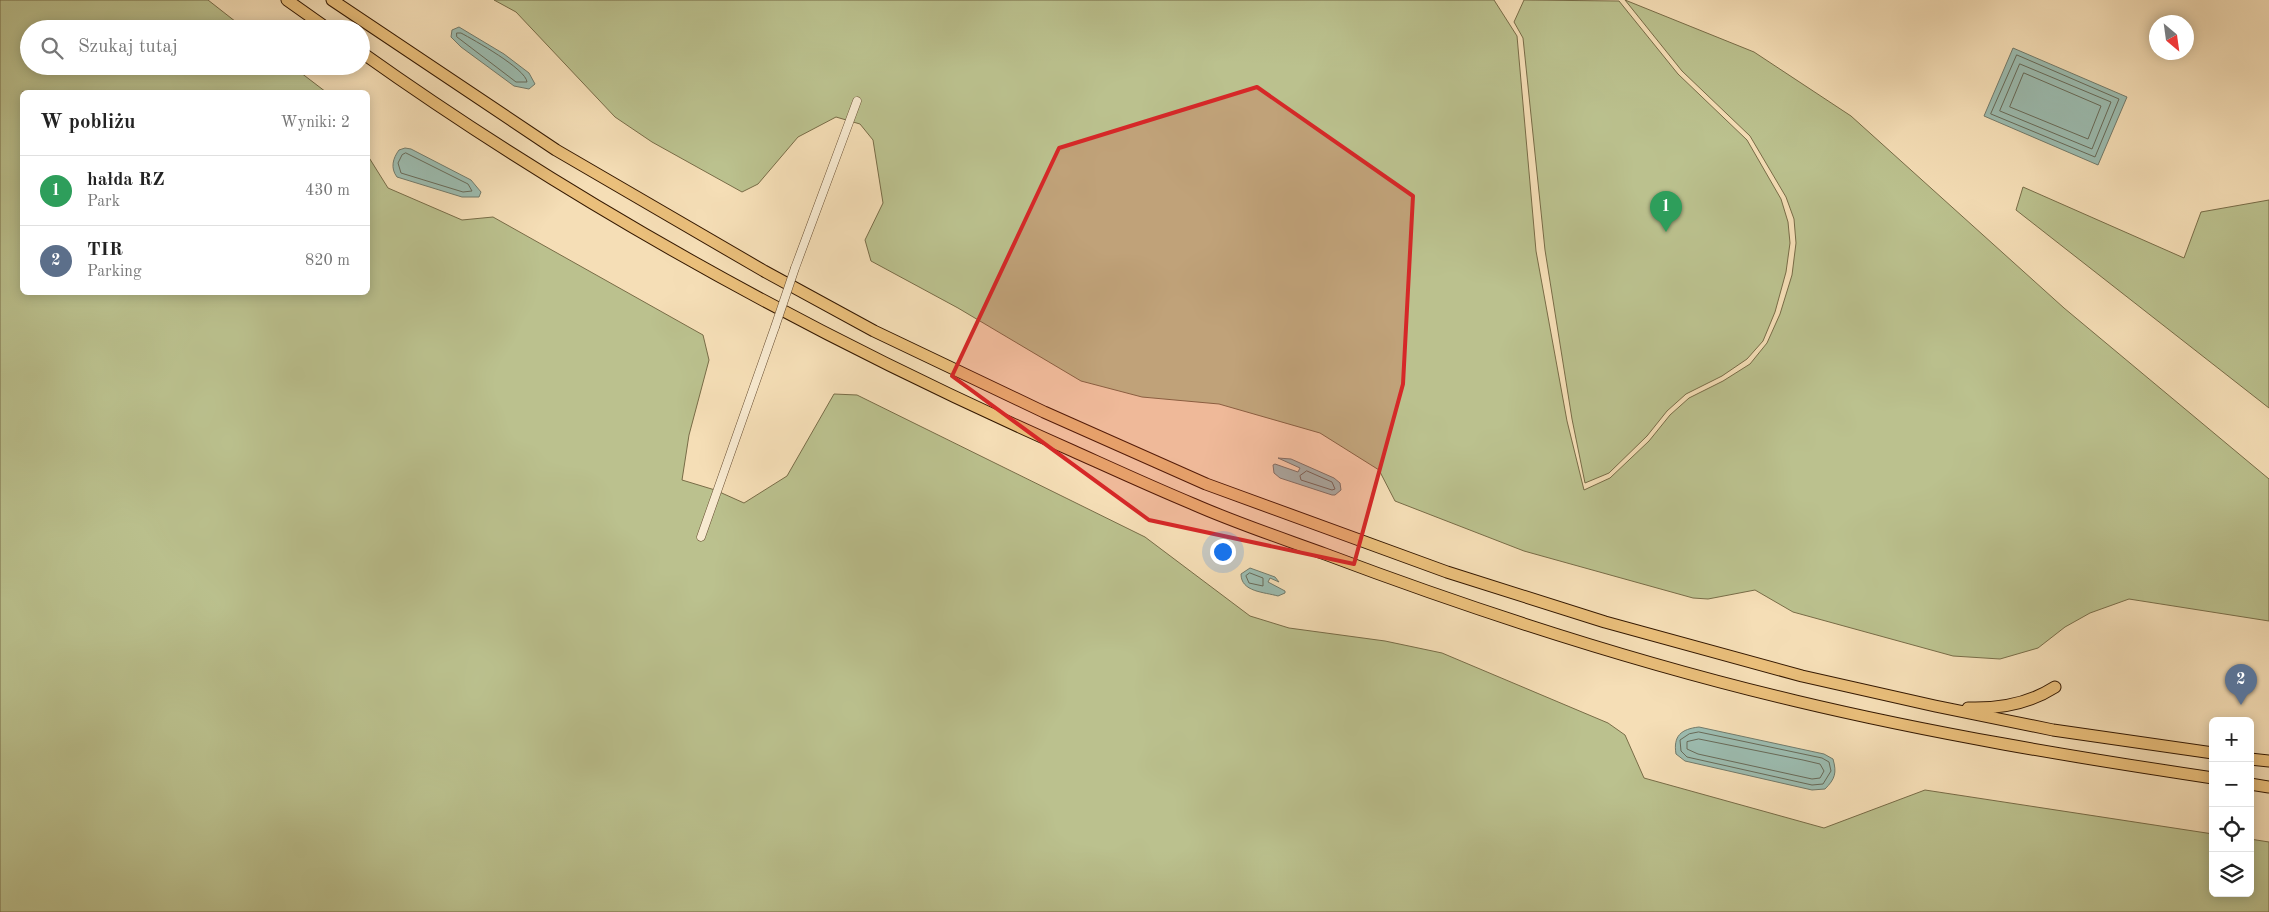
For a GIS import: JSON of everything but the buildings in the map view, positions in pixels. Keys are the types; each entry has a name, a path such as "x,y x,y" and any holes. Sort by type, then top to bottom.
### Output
{"highway":[{"path":"288,0 316,20"},
{"path":"332,0 362,20"},
{"path":"370,25 556,150 764,271 874,331 1044,412 1188,476 1447,572 1605,622 1802,676 2053,730 2209,752"},
{"path":"370,58 542,173 760,298 947,395 1197,506 1437,597 1622,655 1795,700 1911,726 2049,754 2209,777"},
{"path":"1936,706 1973,708 2005,705 2030,699 2055,687"},
{"path":"2254,760 2269,762"},
{"path":"2254,784 2269,786"}],"street":[{"path":"701,537 795,268 857,101"}],"highlighted area":[{"path":"1257,87 1413,196 1403,384 1354,564 1149,520 952,376 1059,148"}],"green space":[{"path":"0,0 208,0 234,20 20,20 20,75 304,75 323,90 20,90 20,295 370,295 370,159 388,188 462,220 493,217 703,335 709,360 689,435 682,480 715,490 744,503 787,476 834,394 857,395 1145,537 1250,616 1289,628 1385,641 1442,653 1608,723 1625,735 1644,778 1824,828 1925,790 2209,833 2209,897 2254,897 2254,840 2269,842 2269,912 0,912"},
{"path":"494,0 1494,0 1517,36 1536,251 1567,421 1584,490 1610,478 1649,441 1670,415 1689,398 1723,381 1750,364 1767,343 1780,314 1792,275 1796,243 1794,219 1786,197 1750,136 1682,71 1625,0 1754,52 1851,116 2064,308 2269,479 2269,621 2129,599 2090,613 2065,627 2038,648 2000,659 1953,656 1793,612 1755,590 1708,599 1693,598 1524,551 1395,501 1379,470 1320,433 1219,404 1142,397 1081,381 958,308 871,261 865,240 883,203 873,140 860,124 836,117 798,137 758,184 742,192 652,142 615,117 516,12"},
{"path":"1524,0 1619,1 1678,74 1747,140 1781,199 1788,222 1790,243 1786,272 1775,312 1763,341 1747,359 1722,376 1686,394 1667,411 1647,436 1609,473 1585,483 1572,419 1545,250 1523,38 1514,22"},
{"path":"2023,187 2184,258 2201,212 2269,200 2269,408 2016,210"}],"water":[{"path":"459,27 504,54 529,73 535,84 529,89 514,86 461,47 451,37 452,30"},
{"path":"2013,48 2127,97 2098,165 1984,116"},
{"path":"411,149 471,180 481,192 479,197 462,197 397,177 393,167 395,156 399,150"},
{"path":"1278,458 1291,459 1334,478 1340,483 1341,490 1332,495 1280,478 1274,473 1273,465 1275,464 1298,472 1300,468"},
{"path":"1250,568 1275,577 1279,582 1270,578 1268,582 1285,591 1285,593 1278,596 1249,588 1242,580 1241,574"},
{"path":"1699,727 1824,754 1833,759 1834,776 1825,789 1812,790 1685,761 1676,754 1677,738 1687,730"}],"place":[{"name":"hałda RZ","path":"1666,232"},
{"name":"TIR","path":"2241,705"}]}
